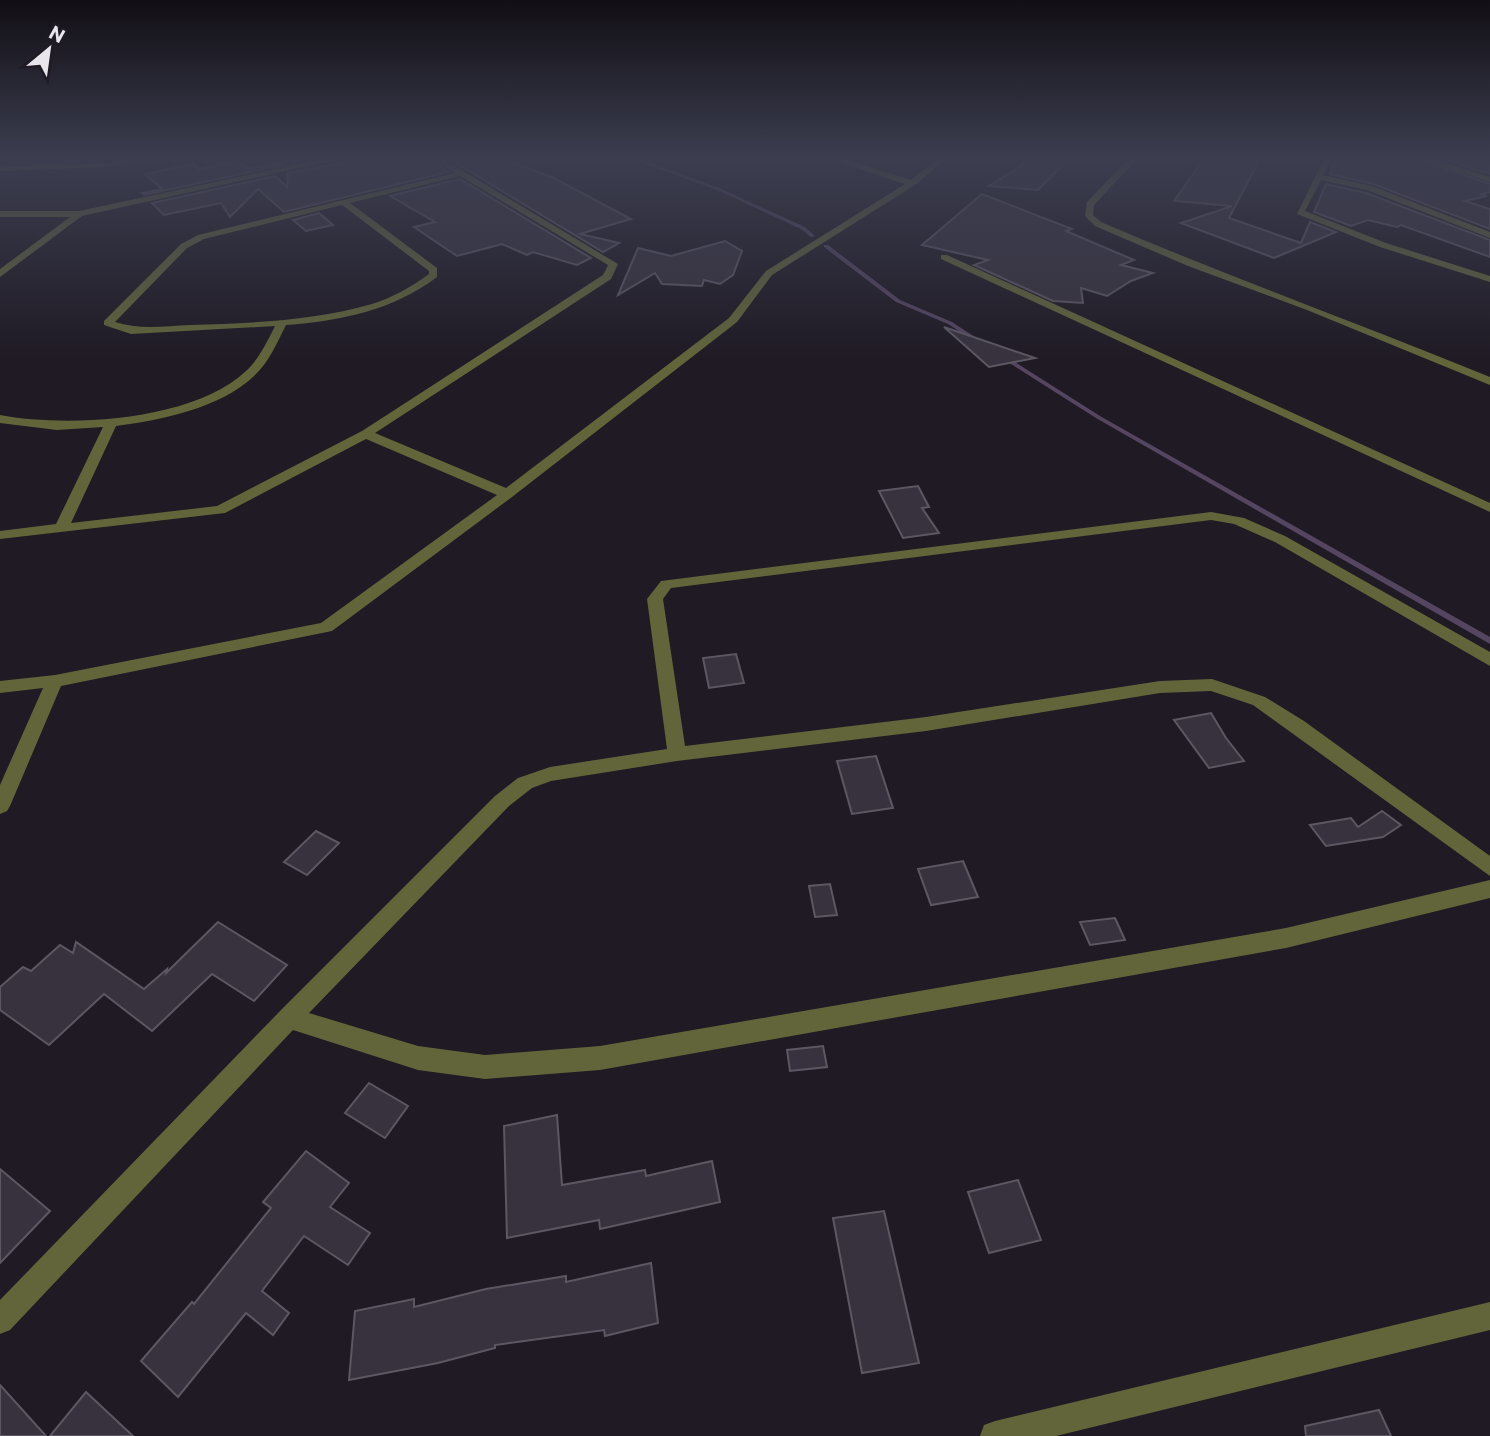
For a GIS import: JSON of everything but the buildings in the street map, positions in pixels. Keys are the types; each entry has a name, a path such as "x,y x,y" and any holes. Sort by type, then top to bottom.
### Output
{"street":[{"path":"0,274 63,226"},
{"path":"254,226 191,242 142,286 108,323 131,331 283,321 364,312 414,289 434,275 434,270 375,226"},
{"path":"0,535 219,510 366,435 607,278 612,264 548,226"},
{"path":"0,687 55,681 326,627 507,494 733,320 769,273 844,226"},
{"path":"1103,226 1191,264 1311,308 1490,381"},
{"path":"1335,226 1383,245 1490,279"},
{"path":"1467,226 1490,235"},
{"path":"944,257 1490,508"},
{"path":"0,419 46,424 111,424 192,403 243,380 260,365 283,321"},
{"path":"61,528 111,424"},
{"path":"366,435 507,494"},
{"path":"677,754 655,599 666,584 1211,516 1236,520 1300,550 1400,604 1490,660"},
{"path":"0,806 55,681"},
{"path":"0,1320 289,1018 502,801 525,783 550,774 677,754 926,724 1160,687 1212,685 1259,701 1298,726 1490,867"},
{"path":"289,1018 418,1058 485,1068 600,1058 1286,938 1490,889"},
{"path":"995,1436 1490,1316"}],"waterway":[{"path":"799,226 813,236"},
{"path":"826,246 898,301 950,323 978,341"},
{"path":"1002,356 1098,417 1490,641"}]}
